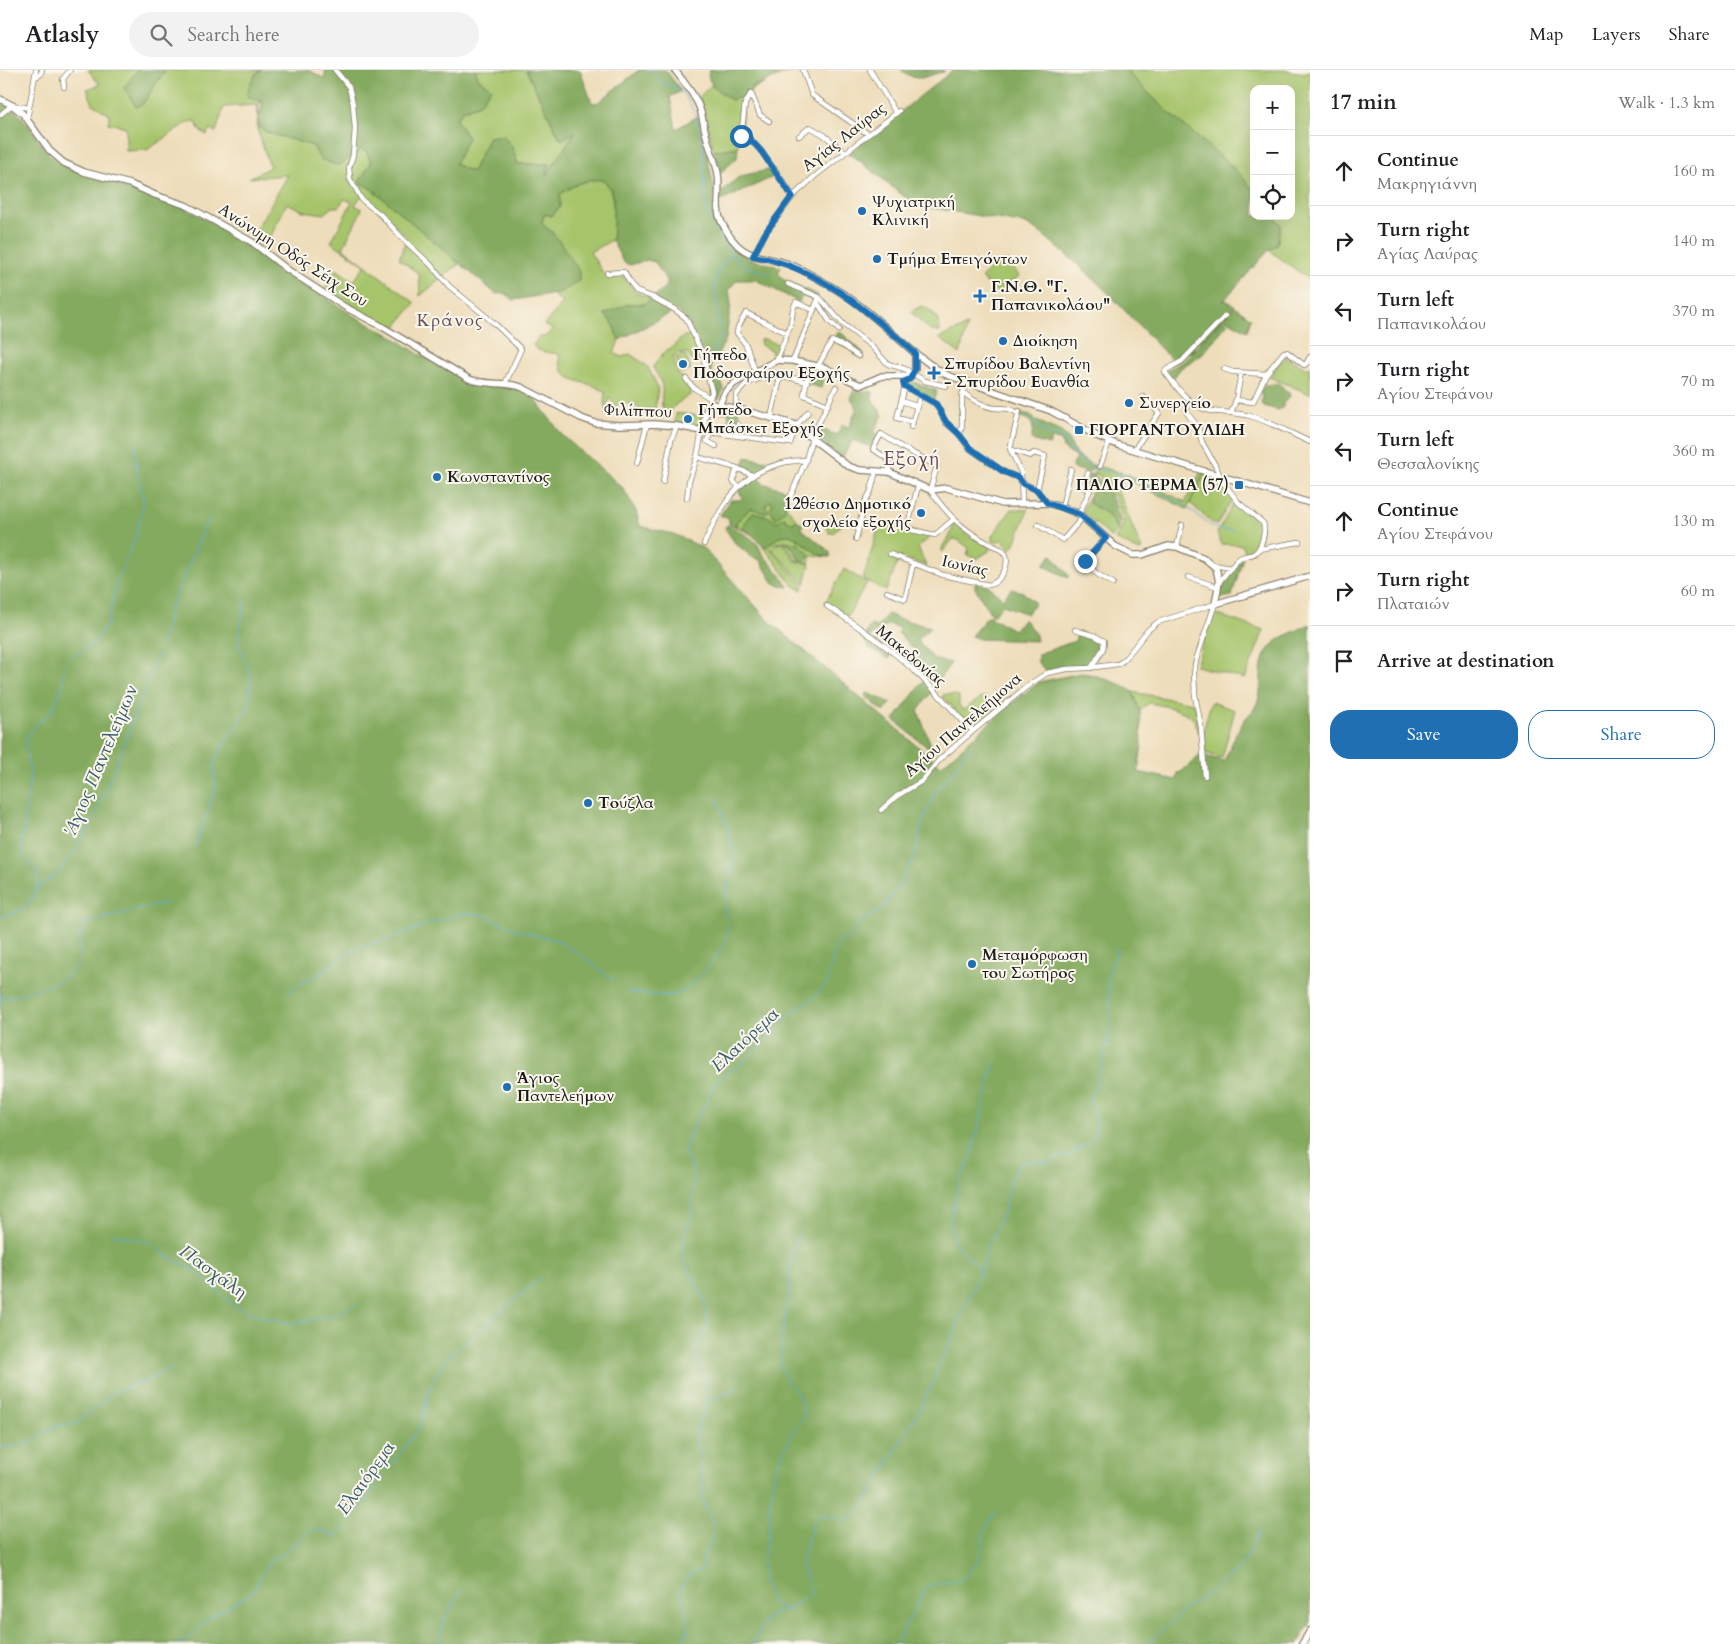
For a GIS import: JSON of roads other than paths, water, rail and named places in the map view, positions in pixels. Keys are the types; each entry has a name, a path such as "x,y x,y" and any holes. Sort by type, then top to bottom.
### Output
{"street":[{"path":"27,119 36,70"},
{"path":"34,77 40,75 42,70"},
{"path":"64,87 63,78 70,70"},
{"path":"336,70 349,86 353,104 355,129 353,155 349,168 350,179 362,200 381,215 449,286 494,323 521,349 505,384"},
{"path":"675,70 698,103 718,176 718,211 720,221 741,250 753,256 789,265 827,285 865,309 915,353 937,370 951,377 1059,414 1109,442 1310,504"},
{"path":"802,70 812,95 868,134"},
{"name":"Αγίας Λαύρας","path":"753,256 766,232 792,196 897,112 870,70"},
{"path":"770,121 760,115 751,94 745,104 741,137 750,139 761,151 792,196"},
{"name":"Ανώνυμη Οδός Σέιχ Σου","path":"0,99 12,104 27,119 50,151 73,168 130,184 185,205 252,242 280,264 345,307 469,379 486,384 514,385 531,392"},
{"path":"0,115 12,104 29,108"},
{"path":"799,136 810,127 824,134 845,152"},
{"path":"607,273 624,272 636,291 652,297 686,318 702,353 712,392 697,457 689,481 688,498"},
{"path":"788,284 818,300 872,346 888,364 916,378 946,386"},
{"path":"793,361 818,300"},
{"path":"818,300 830,322 839,330"},
{"path":"778,360 796,302 813,310"},
{"path":"762,378 757,372 746,345 737,334 738,326 746,313 787,333"},
{"path":"1225,316 1182,361 1165,370 1174,384 1191,402 1206,410 1249,416 1272,424 1310,442"},
{"path":"818,366 832,341 844,346 858,356"},
{"path":"1236,400 1253,402 1266,374 1285,352 1304,365 1310,358"},
{"path":"915,353 915,369 910,379 903,382 906,386 936,404 946,422 970,448 1004,472 1021,480 1023,484 1037,490 1047,503"},
{"path":"719,405 727,390 735,383 778,360 793,361 832,370 848,380 861,385 882,376 912,375"},
{"path":"1224,369 1241,373 1266,374"},
{"path":"739,409 736,395 757,372"},
{"path":"808,373 804,395 828,405"},
{"path":"1231,413 1236,400 1241,373"},
{"path":"747,383 762,378 792,378 807,382"},
{"path":"771,418 780,378"},
{"path":"686,379 710,401 719,405 796,425 848,466 860,470 889,472 930,490 948,488 997,502 1047,503 1062,507 1081,516 1115,546 1137,556 1168,546 1177,547 1204,558 1214,565 1231,568"},
{"path":"960,435 962,427 961,398 968,382"},
{"path":"906,386 897,418 912,422"},
{"path":"787,505 806,460 812,437 836,387"},
{"name":"Φιλίππου","path":"531,392 581,418 595,423 676,426 790,443 796,425"},
{"path":"963,392 988,406 1018,412 1010,449 1022,472 1022,504"},
{"path":"911,428 920,396"},
{"path":"1134,450 1159,413 1143,397"},
{"path":"901,401 916,406"},
{"path":"1191,402 1187,408 1187,413 1198,427 1202,442 1220,476 1234,498 1264,524 1265,530 1255,553 1242,557 1218,585"},
{"path":"796,425 808,412"},
{"path":"638,463 647,424"},
{"path":"736,436 738,424"},
{"path":"663,482 676,426"},
{"path":"711,432 707,441 716,446"},
{"path":"889,472 889,460 873,448 881,434 938,466 930,490"},
{"path":"1100,466 1109,442"},
{"path":"1010,449 1030,456 1034,453 1045,456 1037,490"},
{"path":"697,457 737,468 752,475"},
{"path":"704,544 720,512 739,487 752,475 778,463 806,460"},
{"path":"737,468 733,481 739,487"},
{"path":"1062,507 1071,469"},
{"path":"856,539 865,502 871,491 876,471"},
{"path":"1038,525 1063,540 1081,516 1090,490 1083,487 1088,473"},
{"path":"918,486 907,528 934,535 954,519 930,490"},
{"name":"Ιωνίας","path":"890,554 943,575 992,585 1006,567 1008,560 1006,556 1002,550 968,532 954,519"},
{"path":"1177,547 1182,525"},
{"path":"1106,538 1085,561 1097,574 1114,583"},
{"path":"1258,549 1299,542"},
{"path":"887,592 905,599 914,564"},
{"path":"1205,776 1194,673 1196,660 1216,604 1218,585 1217,571 1214,565"},
{"name":"Αγίου Παντελεήμονα","path":"881,810 897,796 922,781 940,760 973,731 1030,684 1047,673 1067,669 1115,665 1124,660 1148,630 1158,622 1310,576"},
{"path":"1188,577 1218,585"},
{"name":"Μακεδονίας","path":"827,606 848,619 924,680 954,714 973,731"},
{"path":"1075,630 1104,641 1103,649 1090,668"},
{"path":"1302,1644 1310,1631"}],"waterway":[{"path":"652,70 662,83 676,88 685,95 695,114 703,143 707,207 711,220 722,240 732,255 747,267 772,275"},
{"path":"709,363 720,337 715,282 720,266 730,256"},
{"path":"1025,417 1046,433 1062,438 1080,461 1085,464 1100,470 1125,475 1184,505 1211,526 1221,530 1234,530"},
{"name":"Άγιος Παντελεήμων","path":"71,658 94,643 108,624 117,580 134,542 144,502 137,471 135,444"},
{"name":"Άγιος Παντελεήμων","path":"161,647 170,609 209,518"},
{"name":"Άγιος Παντελεήμων","path":"195,847 215,791 214,761 248,707 251,677 238,642 245,600"},
{"name":"Άγιος Παντελεήμων","path":"36,889 57,874 75,852 96,814 158,654"},
{"name":"Άγιος Παντελεήμων","path":"0,919 5,915 20,911 32,899 38,882 37,871 22,853 21,843 31,777 26,753 26,738 34,727 52,711 62,687 66,663"},
{"name":"Ελαιόρεμα","path":"709,1399 704,1374 694,1354 708,1325 704,1299 683,1259 683,1243 692,1213 694,1184 692,1166 684,1152 694,1126 718,1079 743,1063 792,1013 814,998 827,983 836,945 849,937 862,921 882,910 899,886 915,856 922,822 937,790 972,744"},
{"path":"627,992 660,995 677,994 702,974 723,944 727,934 728,925 725,906 733,854 728,829 716,798"},
{"name":"Άγιος Παντελεήμων","path":"1,999 55,983 73,972 78,965 79,942 84,923 166,903"},
{"path":"289,992 297,985 317,976 355,948 386,940 431,923 466,913 482,914 514,929 556,940 579,954 614,981"},
{"path":"1010,1181 1018,1166 1029,1161 1049,1163 1059,1156 1070,1155 1094,1137 1097,1128 1096,1116 1090,1099 1099,1075 1111,1027 1108,975 1118,948"},
{"name":"Άγιος Παντελεήμων","path":"0,993 0,1007"},
{"path":"752,1644 767,1617 796,1606 812,1592 801,1565 813,1522 822,1514 846,1522 863,1507 922,1406 979,1275 977,1265 956,1246 950,1223 958,1185 971,1157 994,1064"},
{"path":"979,1275 984,1266 987,1245 993,1237 1005,1208 1010,1180"},
{"name":"Πασχάλη","path":"113,1234 149,1242 167,1256 191,1268 235,1306 254,1315 293,1324 334,1315 357,1304"},
{"path":"785,1611 772,1601 764,1583 763,1560 769,1530 769,1508 776,1467 794,1429 804,1417 803,1406 796,1391 788,1384 781,1366 781,1345 790,1287 789,1271 798,1235"},
{"name":"Ελαιόρεμα","path":"176,1644 192,1636 204,1621 253,1592 270,1560 282,1555 310,1529 337,1535 349,1524 420,1426 431,1385 443,1361 542,1277"},
{"path":"0,1448 29,1444 55,1426 76,1424 115,1392 146,1381 173,1368"},
{"name":"Ελαιόρεμα","path":"682,1644 688,1625 680,1591 690,1574 703,1569 702,1558 712,1542 713,1524 703,1501 702,1468 696,1443 698,1424 709,1399 724,1395 740,1387"},
{"path":"896,1644 927,1586 963,1579 977,1563 983,1546 984,1530 996,1512"},
{"path":"1146,1644 1166,1628 1184,1609 1212,1592 1244,1563 1259,1531"},
{"path":"439,1644 443,1622 462,1588"},
{"path":"685,1644 692,1644"}],"place":[{"name":"Ψυχιατρική Κλινική","path":"862,211"},
{"name":"Τμήμα Επειγόντων","path":"877,259"},
{"name":"Γ.Ν.Θ. \"Γ. Παπανικολάου\"","path":"980,296"},
{"name":"Διοίκηση","path":"1003,341"},
{"name":"Γήπεδο Ποδοσφαίρου Εξοχής","path":"683,364"},
{"name":"Σπυρίδου Βαλεντίνη - Σπυρίδου Ευανθία","path":"934,373"},
{"name":"Συνεργείο","path":"1129,403"},
{"name":"Γήπεδο Μπάσκετ Εξοχής","path":"688,419"},
{"name":"ΓΙΟΡΓΑΝΤΟΥΛΙΔΗ","path":"1079,430"},
{"name":"Κωνσταντίνος","path":"437,477"},
{"name":"ΠΑΛΙΟ ΤΕΡΜΑ (57)","path":"1239,485"},
{"name":"12θέσιο Δημοτικό σχολείο εξοχής","path":"921,513"},
{"name":"Τούζλα","path":"588,803"},
{"name":"Μεταμόρφωση του Σωτήρος","path":"972,964"},
{"name":"Άγιος Παντελεήμων","path":"507,1087"}],"district":[{"name":"Κράνος","path":"450,320"},
{"name":"Εξοχή","path":"912,459"}]}
